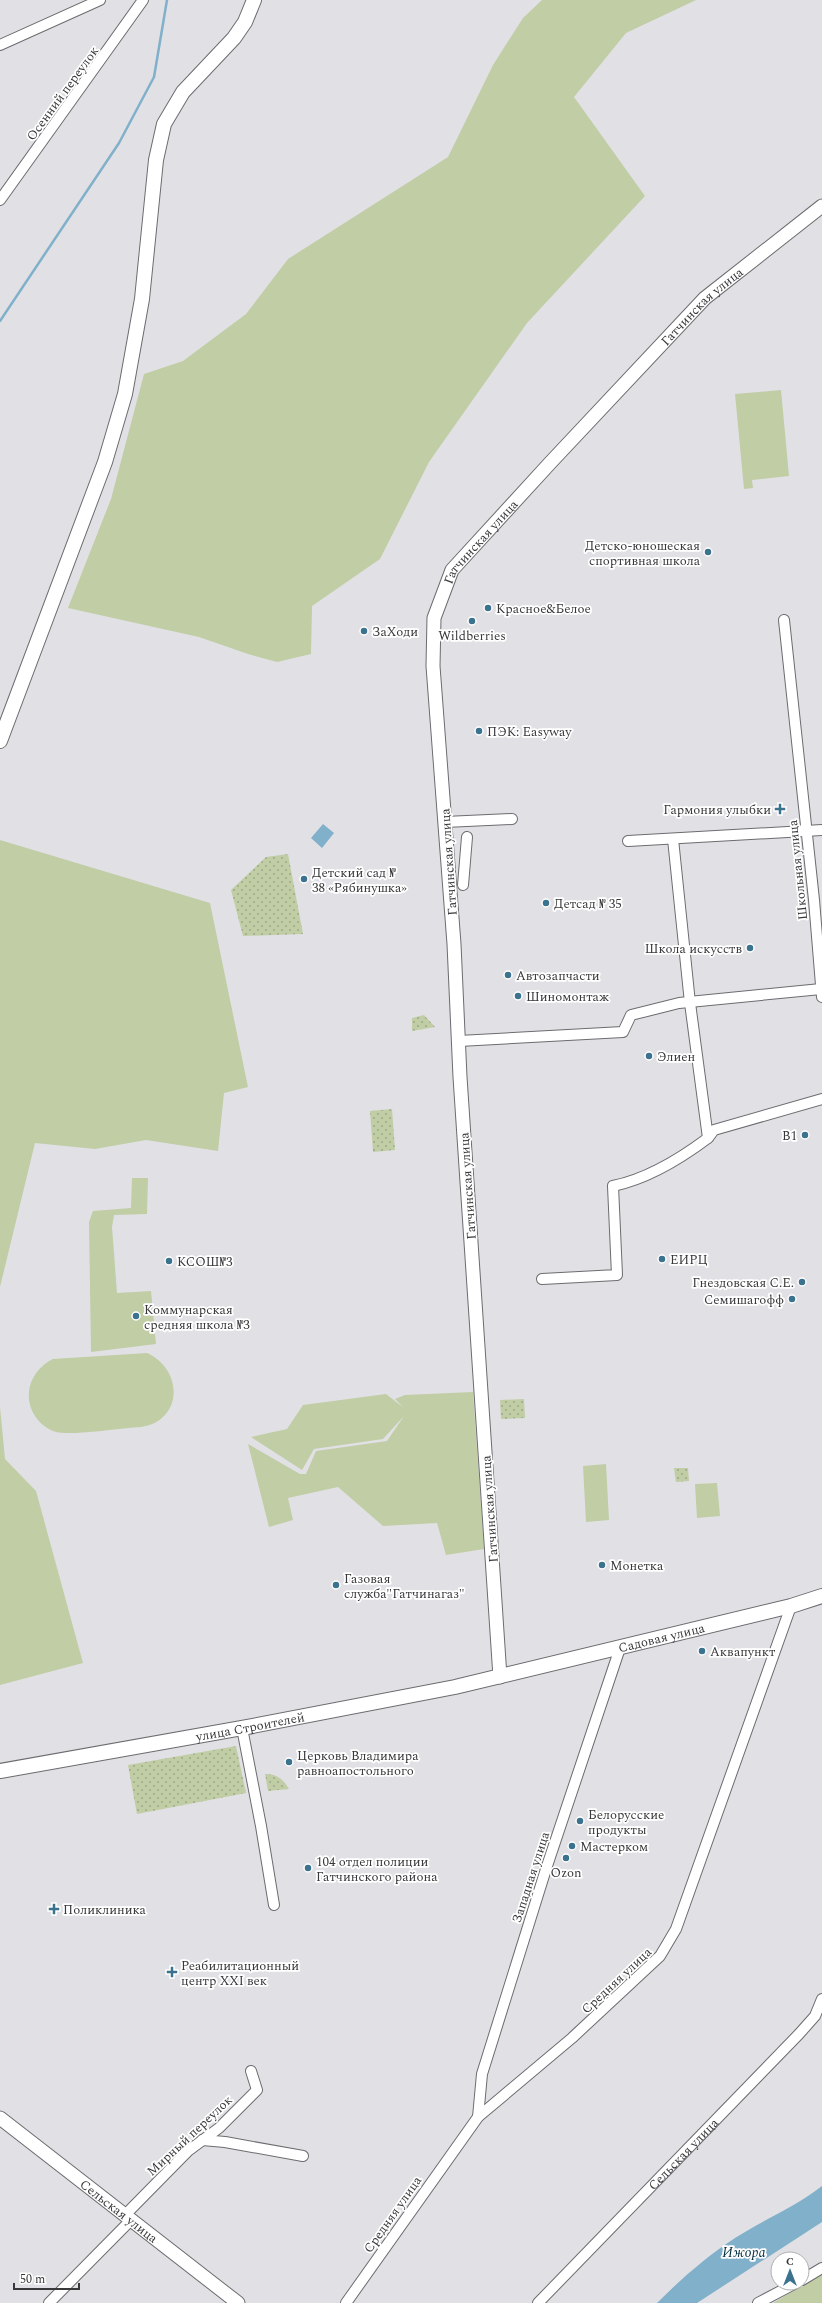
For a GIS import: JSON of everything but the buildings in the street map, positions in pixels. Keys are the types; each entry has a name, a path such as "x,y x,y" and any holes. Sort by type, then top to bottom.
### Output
{"main road":[{"path":"0,740 104,462 125,394 142,299 156,160 164,124 183,92 234,38 245,22 254,0"},
{"name":"Садовая улица","path":"500,1677 791,1606 822,1596"},
{"name":"улица Строителей","path":"0,1771 242,1728 500,1677"}],"street":[{"path":"0,45 100,0"},
{"name":"Осенний переулок","path":"0,200 143,0"},
{"name":"Гатчинская улица","path":"500,1677 445,822 432,651 434,618 452,570 705,298 822,206"},
{"name":"Школьная улица","path":"784,620 822,993"},
{"path":"445,822 512,818"},
{"path":"628,841 822,830"},
{"path":"463,885 467,836"},
{"path":"673,839 690,1003 708,1138"},
{"path":"459,1042 623,1032 631,1014 663,1006 822,993"},
{"path":"542,1278 617,1275 613,1186 635,1181 685,1154 708,1138 714,1130 822,1099"},
{"name":"Средняя улица","path":"346,2303 478,2117 572,2038 660,1956 676,1929 791,1606"},
{"name":"Западная улица","path":"478,2117 482,2074 546,1869 620,1648"},
{"path":"242,1728 274,1905"},
{"name":"Сельская улица","path":"538,2303 799,2034 814,2016 822,1999"},
{"name":"Мирный переулок","path":"49,2303 188,2151 219,2128 257,2090 251,2071"},
{"path":"479,2094 495,2103"},
{"name":"Сельская улица","path":"0,2118 238,2303"},
{"path":"202,2140 225,2142 303,2156"},
{"path":"810,2275 822,2268"},
{"path":"758,2303 781,2291"}],"green space":[{"path":"542,0 696,0 626,33 574,97 645,196 527,323 429,462 380,559 312,606 311,654 277,662 248,654 199,637 68,608 111,499 144,374 183,361 246,314 288,259 448,157 493,65 523,18"},
{"path":"781,390 789,476 752,480 753,488 744,489 735,394"},
{"path":"0,840 210,903 248,1087 224,1093 218,1151 146,1140 95,1149 35,1143 0,1287"},
{"path":"288,854 303,934 243,936 231,890 266,857"},
{"path":"424,1015 435,1027 412,1031 412,1018"},
{"path":"392,1109 395,1150 373,1152 370,1111"},
{"path":"132,1178 148,1178 147,1214 114,1215 112,1227 117,1293 151,1291 156,1344 91,1352 89,1222 93,1211 131,1208"},
{"path":"147,1353 159,1360 167,1370 172,1382 174,1393 171,1405 165,1415 155,1422 141,1427 63,1433 50,1430 44,1426 39,1422 32,1411 29,1398 31,1382 36,1372 53,1359"},
{"path":"473,1392 484,1549 446,1555 437,1523 383,1526 338,1487 288,1498 293,1520 269,1527 248,1444 300,1474 306,1474 316,1451 387,1441 404,1416 383,1439 314,1449 302,1470 251,1437 287,1429 303,1405 386,1394 404,1408 395,1399 405,1395"},
{"path":"524,1399 525,1418 501,1419 500,1400"},
{"path":"0,1407 5,1459 36,1491 83,1663 0,1685"},
{"path":"606,1464 609,1520 586,1522 583,1466"},
{"path":"674,1468 688,1468 689,1481 676,1482"},
{"path":"717,1483 720,1516 697,1518 695,1484"},
{"path":"236,1746 246,1793 137,1814 128,1765"},
{"path":"265,1774 273,1775 279,1778 289,1789 268,1791"},
{"path":"822,2274 822,2303 773,2303 793,2291 810,2291 810,2281"}],"water":[{"path":"323,824 334,833 322,848 311,838"},
{"name":"Ижора","path":"822,2186 822,2222 777,2251 770,2251 770,2256 697,2303 657,2303 675,2285 724,2245 812,2194"}],"waterway":[{"path":"0,321 119,143 154,77 167,0"}],"place":[{"name":"Детско-юношеская спортивная школа","path":"708,552"},
{"name":"Красное&Белое","path":"488,608"},
{"name":"Wildberries","path":"472,621"},
{"name":"ЗаХоди","path":"364,631"},
{"name":"ПЭК: Easyway","path":"479,731"},
{"name":"Гармония улыбки","path":"780,809"},
{"name":"Детский сад № 38 «Рябинушка»","path":"304,879"},
{"name":"Детсад № 35","path":"546,903"},
{"name":"Школа искусств","path":"750,948"},
{"name":"Автозапчасти","path":"508,975"},
{"name":"Шиномонтаж","path":"518,996"},
{"name":"Элиен","path":"649,1056"},
{"name":"B1","path":"805,1135"},
{"name":"ЕИРЦ","path":"662,1259"},
{"name":"КСОШ№3","path":"169,1261"},
{"name":"Гнездовская С.Е.","path":"802,1282"},
{"name":"Семишагофф","path":"792,1299"},
{"name":"Коммунарская средняя школа №3","path":"136,1316"},
{"name":"Монетка","path":"602,1565"},
{"name":"Газовая служба\"Гатчинагаз\"","path":"336,1585"},
{"name":"Аквапункт","path":"702,1651"},
{"name":"Церковь Владимира равноапостольного","path":"289,1762"},
{"name":"Белорусские продукты","path":"580,1821"},
{"name":"Мастерком","path":"572,1846"},
{"name":"Ozon","path":"566,1858"},
{"name":"104 отдел полиции Гатчинского района","path":"308,1868"},
{"name":"Поликлиника","path":"54,1909"},
{"name":"Реабилитационный центр ХХI век","path":"172,1972"}]}
